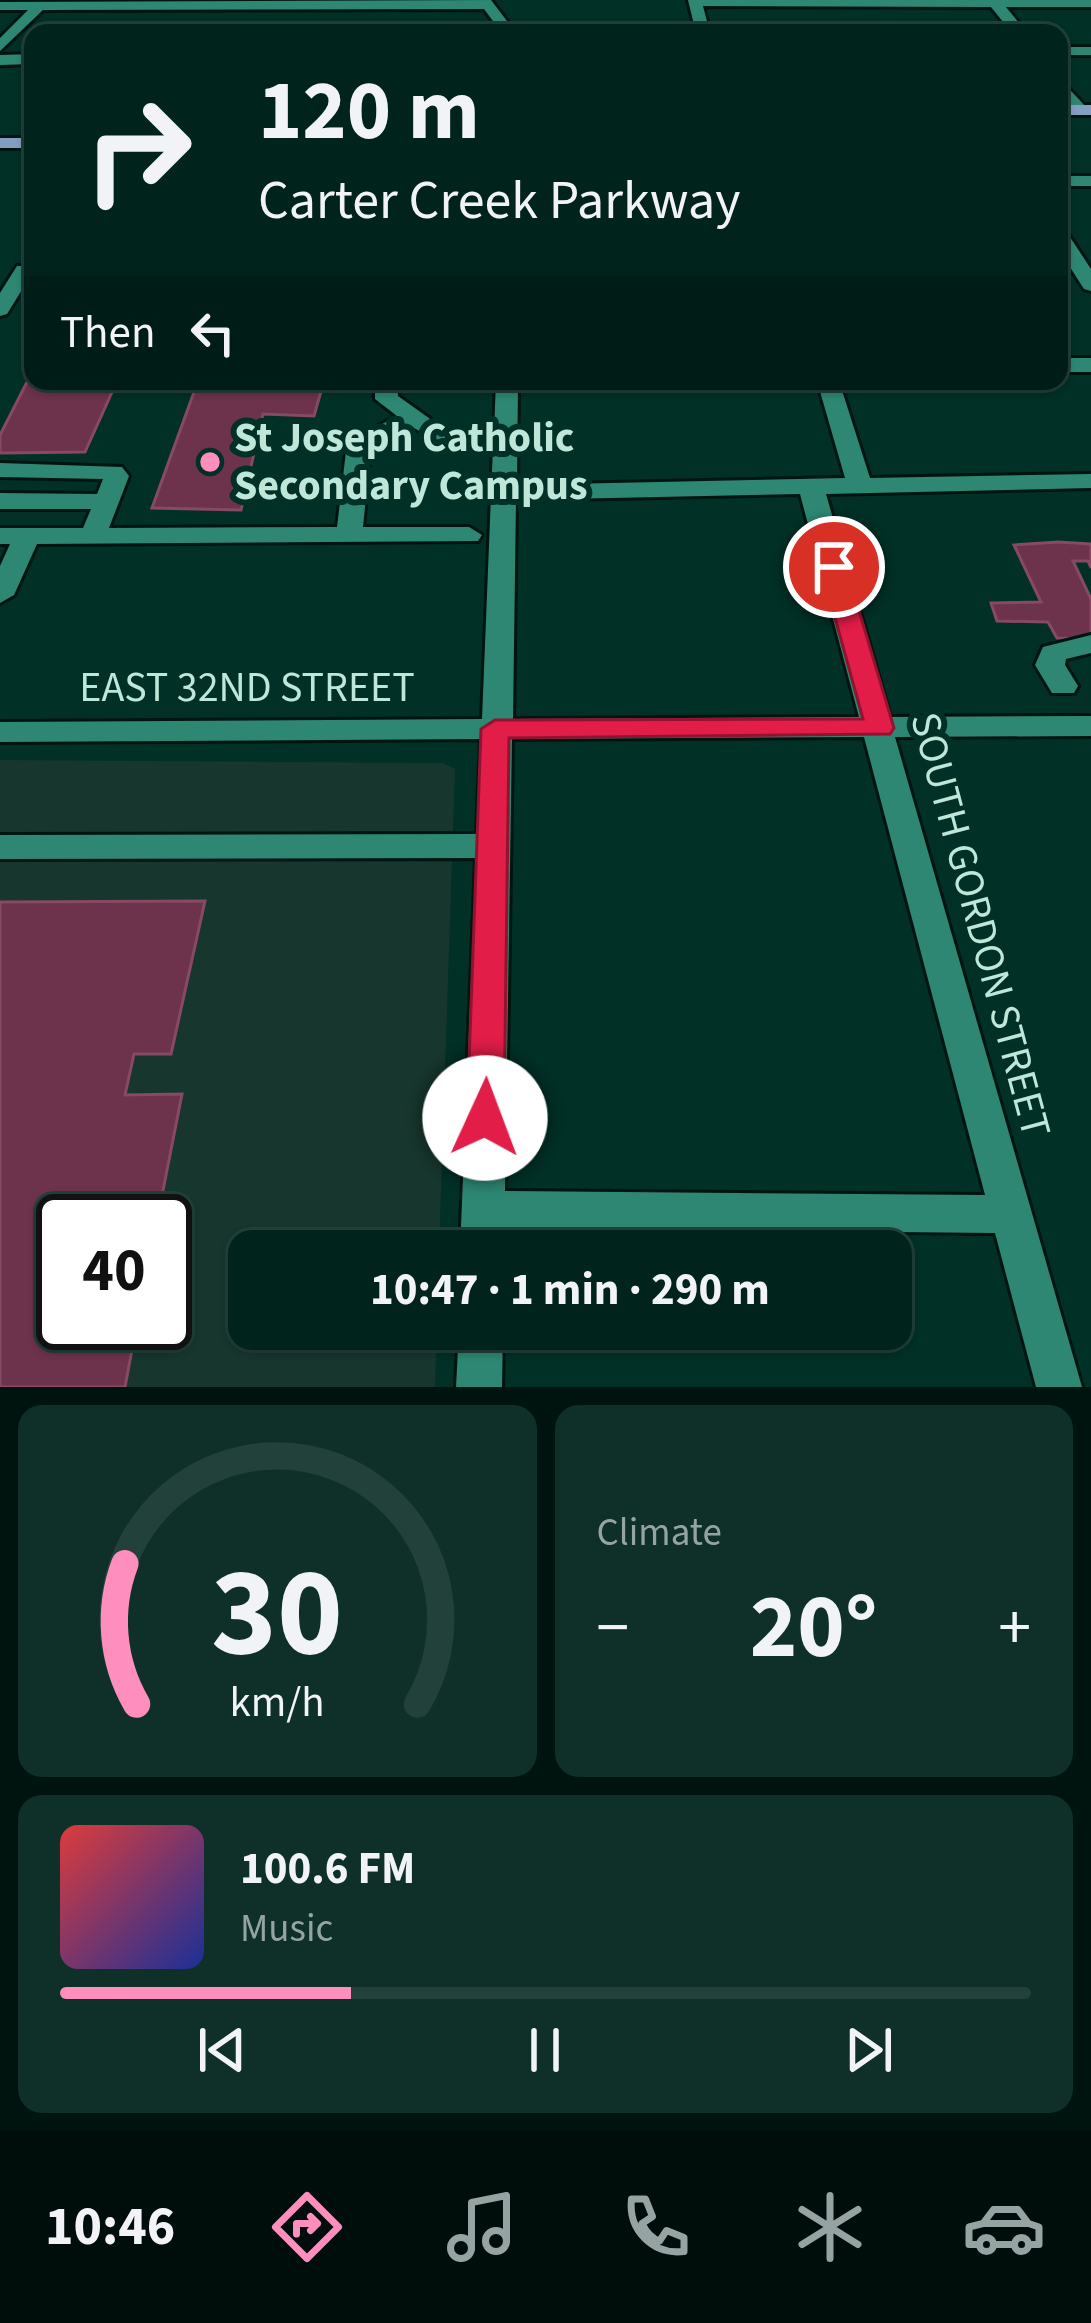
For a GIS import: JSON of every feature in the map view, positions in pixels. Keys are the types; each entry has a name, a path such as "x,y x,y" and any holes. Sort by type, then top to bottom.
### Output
{"street":[{"path":"695,1 1091,3"},
{"path":"0,6 486,2"},
{"path":"0,47 43,3"},
{"path":"0,310 24,276"},
{"path":"386,390 387,399 434,433 505,440"},
{"path":"507,390 483,1230 1011,1214"},
{"path":"831,390 860,486"},
{"path":"349,536 359,442 410,419"},
{"path":"0,470 104,470 117,476 93,536"},
{"path":"504,493 1091,481"},
{"name":"SOUTH GORDON STREET","path":"811,487 1059,1387"},
{"path":"0,501 107,502"},
{"path":"0,595 13,536 469,535"},
{"path":"1088,727 1077,686 1050,664 1053,653 1091,644"},
{"name":"EAST 32ND STREET","path":"0,732 1088,727"},
{"path":"0,847 493,846"},
{"path":"479,1387 480,1350"}],"shaded area":[{"path":"0,760 443,763 455,769 440,1230 228,1230 228,1350 436,1350 435,1387 0,1387"}],"building":[{"path":"24,388 113,390 85,452 0,453 0,435"},
{"name":"St Joseph Catholic Secondary Campus","path":"195,390 321,390 314,416 263,414 241,510 152,508"},
{"path":"1091,544 1091,568 1088,561 1073,561 1091,599 1091,639 1057,638 1048,622 997,621 991,603 1041,602 1014,545"},
{"path":"205,901 171,1054 134,1054 125,1095 182,1094 162,1194 36,1194 36,1350 132,1350 125,1387 0,1387 0,902"}],"place":[{"name":"St Joseph Catholic Secondary Campus","path":"210,462"}],"route":[{"path":"485,1118 495,729 880,728 834,567"}]}
